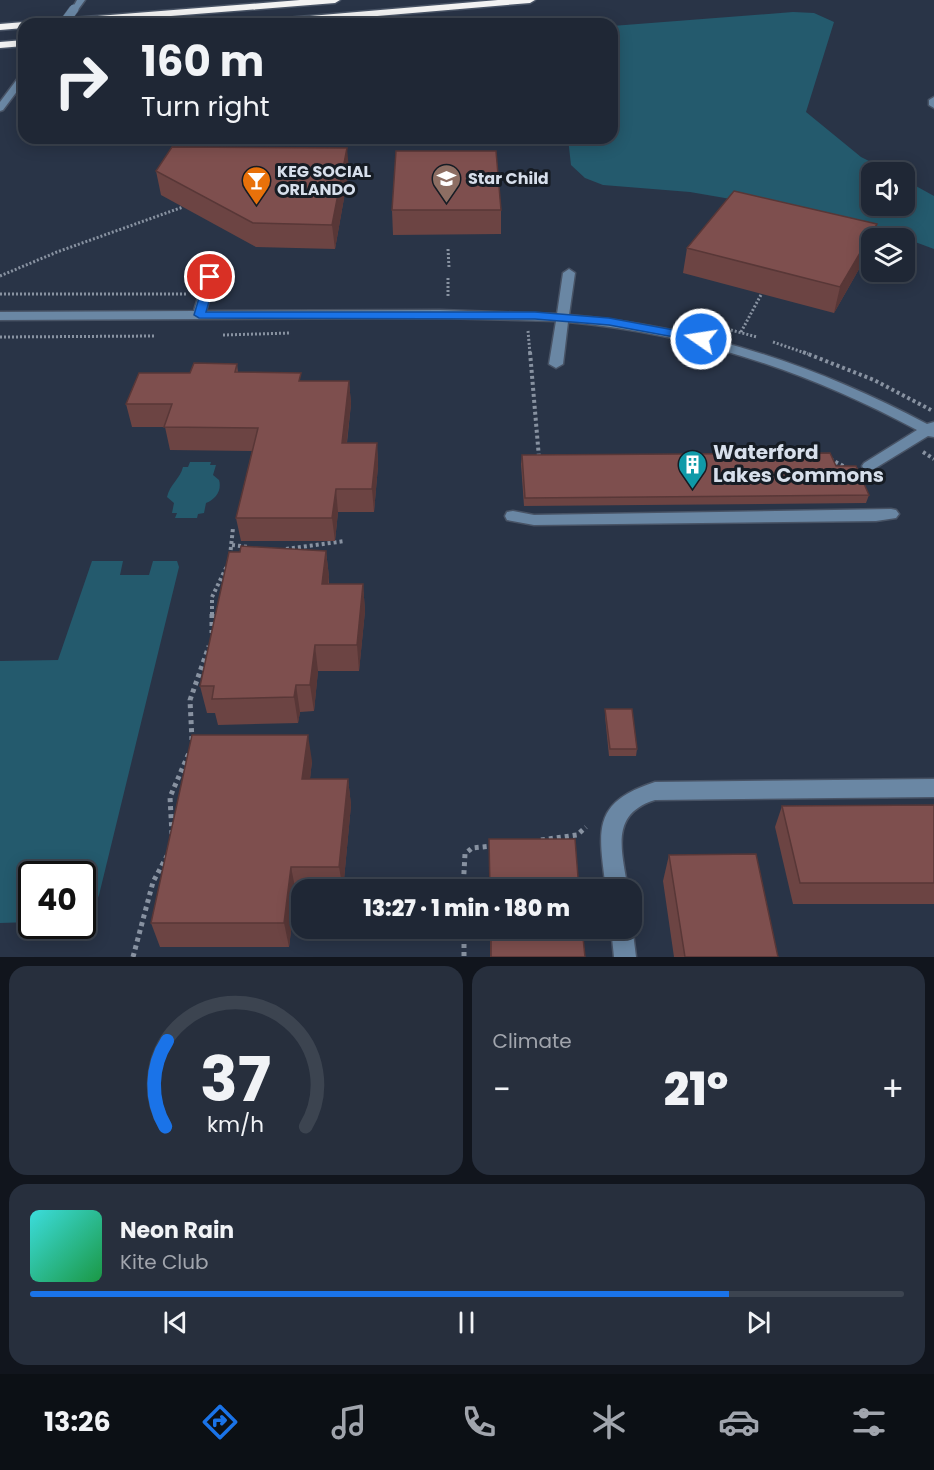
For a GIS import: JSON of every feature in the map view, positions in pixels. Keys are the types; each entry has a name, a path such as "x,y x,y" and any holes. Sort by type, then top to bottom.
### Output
{"highway":[{"path":"109,18 335,0"},
{"path":"320,18 530,0"},
{"path":"0,45 18,44"}],"street":[{"path":"67,18 81,0"},
{"path":"0,108 18,84"},
{"path":"556,364 569,273"},
{"path":"199,315 210,277"},
{"path":"0,316 433,314 561,317 656,329 751,352 824,379 932,430"},
{"path":"869,466 932,430"},
{"path":"513,516 534,520 891,514"},
{"path":"616,879 611,824 622,805 642,793 655,790 934,788"},
{"path":"623,939 625,957"}],"path":[{"path":"0,276 57,252 183,207"},
{"path":"448,249 449,267"},
{"path":"448,278 448,299"},
{"path":"741,332 762,294"},
{"path":"517,330 559,332"},
{"path":"528,330 539,461"},
{"path":"223,335 294,333"},
{"path":"0,337 156,336"},
{"path":"909,442 934,459"},
{"path":"824,455 855,472"},
{"path":"133,957 148,896 170,846 170,797 191,748 190,700 212,630 212,597 226,566 234,528"},
{"path":"279,549 305,548 345,541"},
{"path":"232,545 258,548"},
{"path":"536,840 577,835 586,827"},
{"path":"464,879 465,854 472,848 501,844"},
{"path":"464,939 464,957"}],"water":[{"path":"793,12 814,13 834,22 806,112 861,157 871,162 861,162 861,216 915,216 915,186 934,196 934,249 915,242 915,228 875,228 783,208 690,192 603,185 585,178 571,165 569,144 618,144 618,26"},
{"path":"117,144 279,144 129,146"},
{"path":"190,462 211,462 210,465 216,465 213,475 219,480 219,491 206,503 204,513 198,514 197,518 175,518 177,513 172,513 174,503 167,497 183,467 188,467"},
{"path":"92,561 123,561 120,575 149,575 153,561 177,561 179,567 96,903 96,861 18,861 18,922 0,923 0,661 58,660"}],"building":[{"path":"172,147 347,148 332,225 253,223 156,171"},
{"path":"396,151 496,151 501,210 392,210"},
{"path":"734,191 877,224 875,228 861,228 861,251 840,287 687,248"},
{"path":"194,363 237,364 235,372 301,373 299,381 349,381 342,443 377,443 372,489 336,489 332,518 236,518 258,428 164,427 172,404 126,404 139,373 190,373"},
{"name":"Waterford Lakes Commons","path":"830,453 836,466 856,466 869,495 525,498 522,455"},
{"path":"241,546 326,551 322,584 363,584 357,645 315,645 310,685 296,685 294,697 212,699 214,686 200,686 229,552 240,552"},
{"path":"605,709 632,709 637,749 610,749"},
{"path":"192,735 308,735 302,779 348,779 339,867 291,867 284,923 151,923"},
{"path":"934,805 934,883 800,883 782,806"},
{"path":"489,839 575,839 578,879 490,879"},
{"path":"756,854 778,957 685,957 669,855"},
{"path":"491,939 583,939 585,957 491,957"}],"place":[{"name":"Star Child","path":"447,204"},
{"name":"KEG SOCIAL ORLANDO","path":"256,206"},
{"name":"Waterford Lakes Commons","path":"692,490"}],"route":[{"path":"210,277 199,315 535,315 609,321 701,339"}]}
